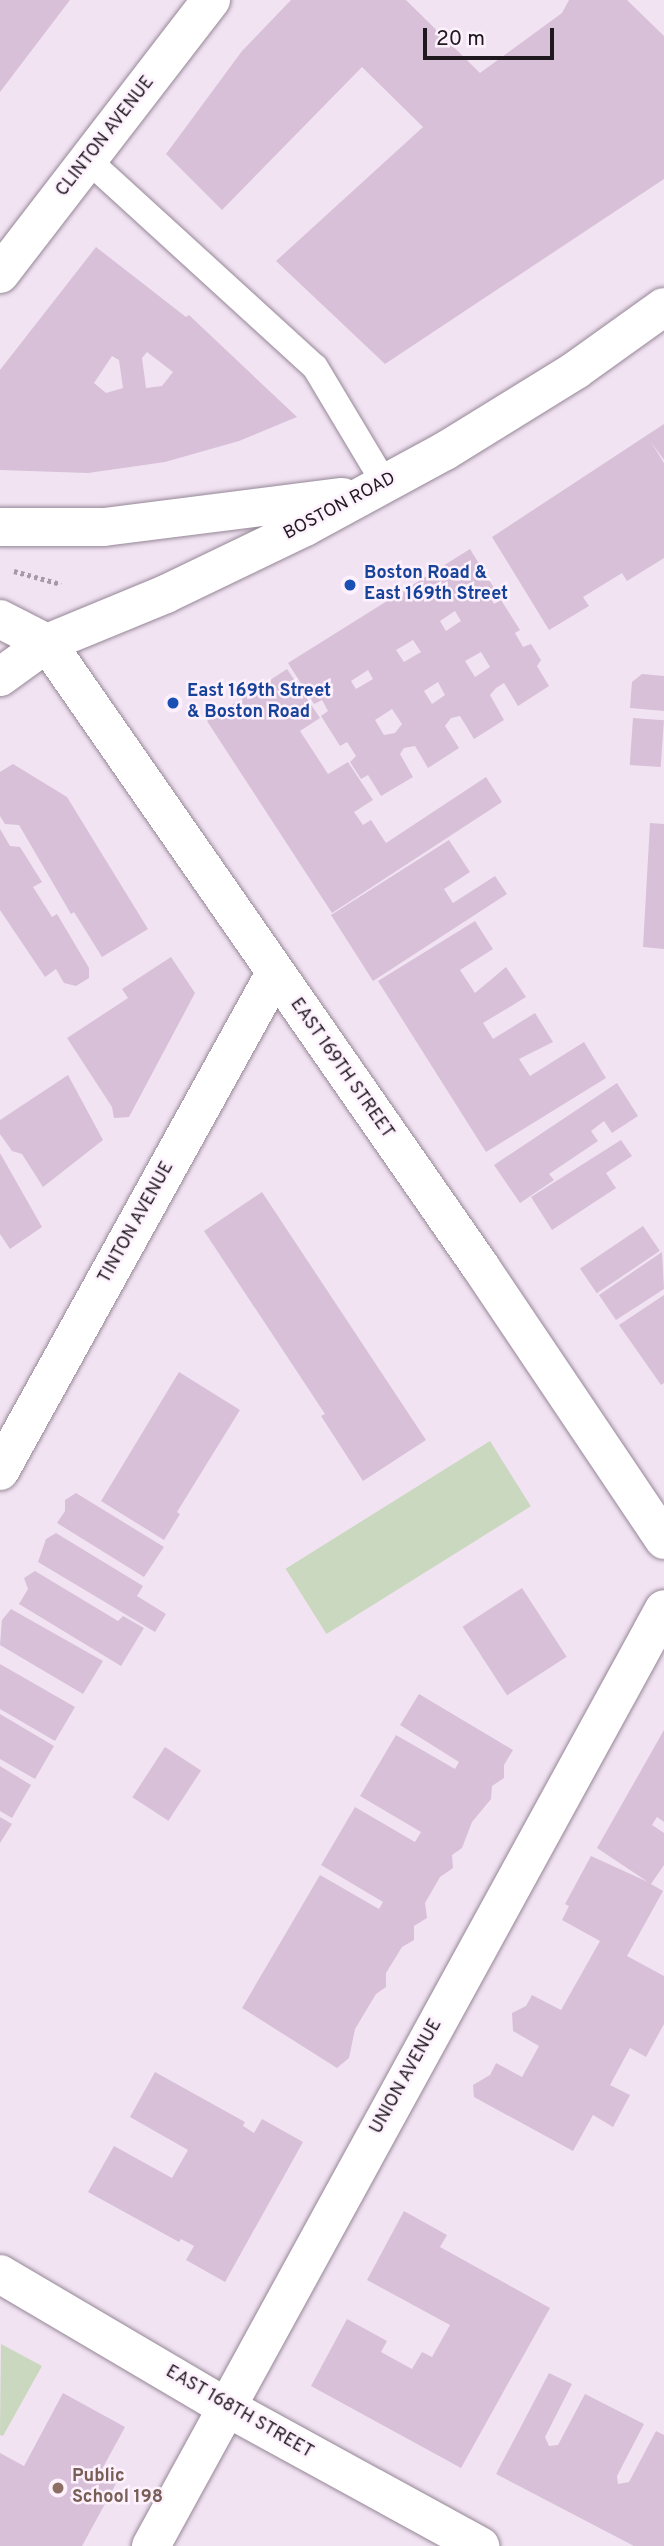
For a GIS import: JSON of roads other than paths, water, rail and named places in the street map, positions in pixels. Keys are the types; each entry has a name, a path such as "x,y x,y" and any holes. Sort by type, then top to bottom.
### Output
{"street":[{"name":"CLINTON AVENUE","path":"0,274 211,0"},
{"name":"BOSTON ROAD","path":"0,677 47,643 166,594 377,489 576,370 664,307"},
{"path":"0,527 104,527 377,489"},
{"name":"EAST 169TH STREET","path":"0,619 47,643 274,975 480,1266 664,1540"},
{"name":"TINTON AVENUE","path":"0,1471 274,975"},
{"name":"UNION AVENUE","path":"151,2546 664,1609"},
{"name":"EAST 168TH STREET","path":"0,2274 226,2407 480,2546"}],"lane":[{"path":"88,160 315,367 377,489"}],"place":[{"name":"Boston Road & East 169th Street","path":"350,585"},
{"name":"East 169th Street & Boston Road","path":"173,703"},
{"name":"Public School 198","path":"58,2488"}]}
